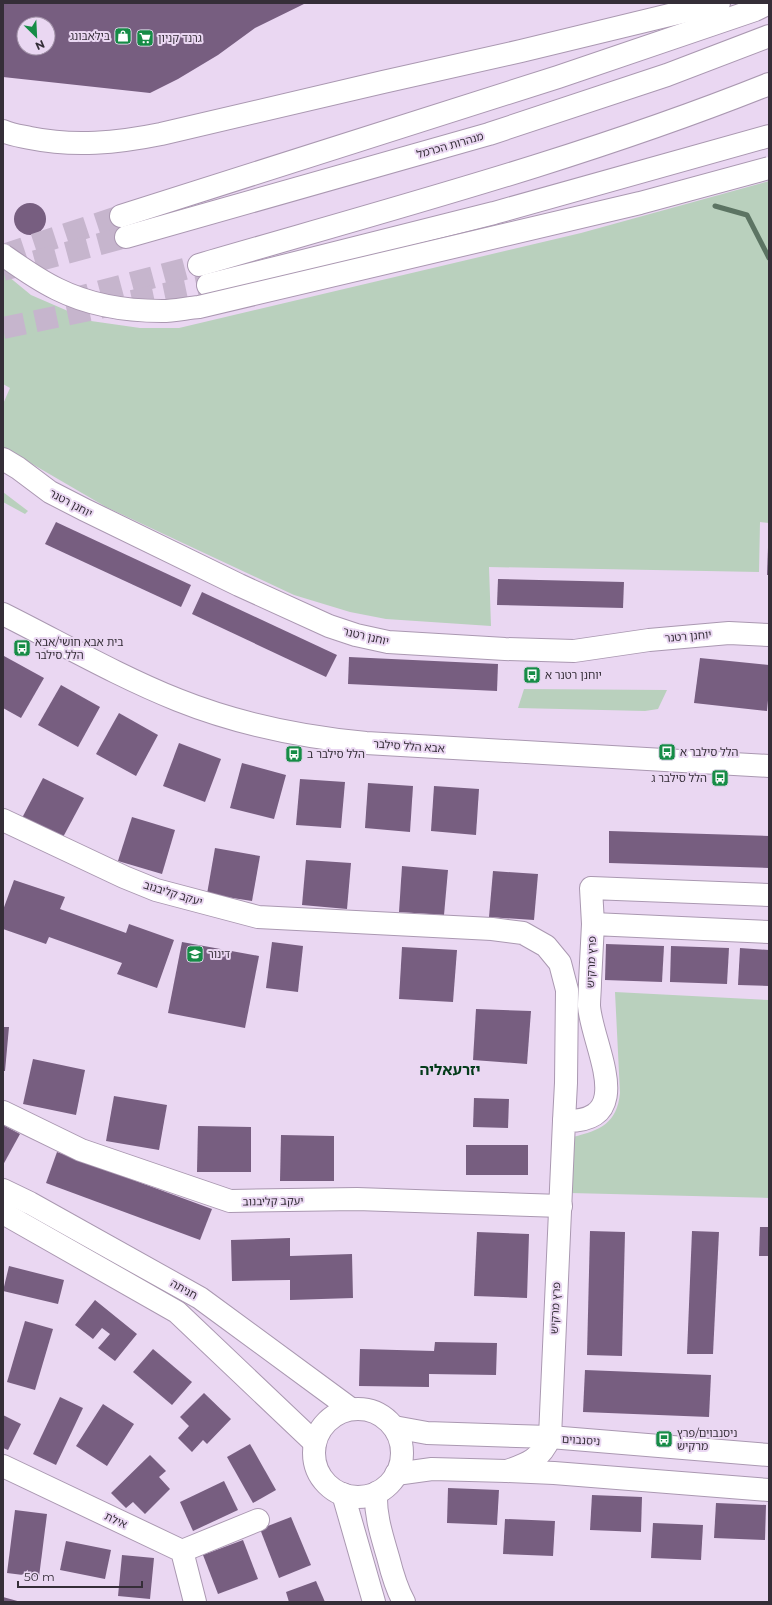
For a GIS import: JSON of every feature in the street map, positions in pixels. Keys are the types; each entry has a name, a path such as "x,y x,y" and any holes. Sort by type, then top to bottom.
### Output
{"main road":[{"path":"3,132 52,142 97,144 128,141 521,51 719,3"},
{"path":"629,54 732,3"},
{"path":"121,216 629,54 755,10 769,3"},
{"name":"מנהרות הכרמל","path":"126,237 489,134 667,75 765,37"},
{"path":"199,265 502,178 675,120 769,84"},
{"path":"208,285 494,213 769,136"},
{"path":"3,254 26,271 57,289 99,304 132,309 163,311 199,307 640,203 769,168"},
{"name":"יוחנן רטנר","path":"3,459 50,492 85,510 239,585 329,626 356,635 388,642 505,649 574,651 649,640 730,633 769,635"},
{"name":"אבא הלל סילבר","path":"3,614 129,678 178,700 255,725 302,735 366,744 769,766"},
{"name":"יעקב קליבנוב","path":"3,820 124,877 156,890 258,917 492,929 523,933"},
{"path":"592,924 591,888 769,896"},
{"name":"פרץ מרקיש","path":"564,1121 577,1122 590,1117 602,1108 607,1095 607,1078 595,1036 589,1006 592,924 769,932"},
{"name":"פרץ מרקיש","path":"507,1471 530,1462 540,1455 550,1437 566,1083 567,990 560,963 546,946 523,933"},
{"name":"יעקב קליבנוב","path":"3,1112 81,1150 230,1201 357,1199 561,1206"},
{"name":"חניתה","path":"3,1190 30,1203 200,1298 351,1410"},
{"path":"3,1212 177,1312 315,1443"},
{"path":"363,1409 375,1412 385,1418 394,1427 402,1450 401,1462 396,1474 388,1485 376,1493 366,1496 354,1496 343,1494 327,1484 318,1471 314,1457 315,1443 320,1430 328,1420 339,1413 363,1409"},
{"name":"ניסנבוים","path":"394,1427 427,1433 550,1437 769,1455"},
{"name":"אילת","path":"3,1466 182,1551"},
{"path":"396,1474 432,1469 554,1473 769,1490"},
{"path":"376,1493 378,1522 397,1590 404,1602"},
{"path":"343,1494 374,1602"},
{"path":"195,1602 182,1551 258,1520"}],"green space":[{"path":"769,181 769,523 760,522 759,572 489,567 491,626 386,619 350,612 294,595 106,507 3,447 3,404 10,388 3,384 3,272 31,295 91,321 140,328 179,328 581,233"},
{"path":"3,492 28,511 25,514 3,502"},
{"path":"524,689 667,690 658,709 645,711 518,708"},
{"path":"615,992 769,1000 769,1198 570,1193 573,1137 592,1131 606,1124 615,1112 618,1103 620,1093"}],"building":[{"name":"גרנד קניון","path":"3,3 306,3 255,28 218,55 178,79 150,93 3,77"},
{"path":"27,203 33,203 43,210 46,219 45,225 39,232 33,235 27,235 17,228 14,222 14,216 21,206"},
{"path":"56,522 191,585 181,607 45,544"},
{"path":"768,548 769,575 767,575"},
{"path":"498,579 624,582 623,608 497,605"},
{"path":"202,592 337,655 326,677 192,614"},
{"path":"4,656 44,678 21,718 3,708"},
{"path":"349,657 498,664 497,691 348,684"},
{"path":"700,658 769,665 767,711 694,703"},
{"path":"61,685 100,707 78,747 38,725"},
{"path":"119,713 158,735 136,776 96,754"},
{"path":"179,743 221,759 205,802 163,786"},
{"path":"242,763 286,775 274,819 230,808"},
{"path":"43,778 84,798 62,839 22,818"},
{"path":"300,779 345,782 341,828 296,825"},
{"path":"368,783 413,786 410,832 365,828"},
{"path":"434,786 479,789 476,835 431,831"},
{"path":"132,817 175,830 162,874 118,861"},
{"path":"609,831 769,836 769,868 609,863"},
{"path":"215,848 260,856 252,901 207,894"},
{"path":"306,860 351,863 347,909 302,905"},
{"path":"402,866 448,870 444,915 399,912"},
{"path":"493,871 538,874 534,920 489,917"},
{"path":"14,880 65,897 60,909 126,933 129,924 174,940 157,988 117,974 122,963 49,937 46,944 3,929 3,910"},
{"path":"182,942 259,956 245,1028 168,1013"},
{"path":"272,942 303,946 298,992 266,988"},
{"path":"606,944 664,946 662,982 605,980"},
{"path":"671,946 729,948 727,984 670,982"},
{"path":"402,947 457,950 453,1002 399,999"},
{"path":"740,948 769,950 769,986 738,985"},
{"path":"476,1009 531,1011 527,1064 473,1060"},
{"path":"3,1027 9,1027 5,1071 3,1071"},
{"path":"33,1059 85,1070 76,1115 23,1104"},
{"path":"114,1096 167,1105 159,1150 106,1141"},
{"path":"474,1098 509,1099 508,1128 473,1127"},
{"path":"3,1125 20,1134 3,1165"},
{"path":"198,1126 251,1127 251,1172 197,1172"},
{"path":"281,1135 334,1136 334,1181 280,1181"},
{"path":"466,1145 528,1145 528,1175 466,1175"},
{"path":"57,1152 212,1209 200,1240 46,1183"},
{"path":"760,1227 769,1227 769,1256 759,1256"},
{"path":"590,1231 625,1232 622,1356 587,1355"},
{"path":"692,1231 719,1232 713,1354 687,1354"},
{"path":"477,1232 529,1234 527,1298 474,1296"},
{"path":"290,1238 290,1256 352,1254 353,1298 290,1300 290,1280 232,1281 231,1240"},
{"path":"9,1266 64,1280 58,1304 3,1291"},
{"path":"95,1300 137,1334 115,1361 98,1348 110,1334 102,1328 93,1339 75,1325"},
{"path":"25,1321 53,1329 35,1390 7,1382"},
{"path":"435,1342 497,1343 496,1375 429,1374 429,1387 359,1386 360,1349 434,1351"},
{"path":"153,1349 192,1382 172,1405 133,1372"},
{"path":"585,1370 711,1375 709,1417 583,1412"},
{"path":"204,1393 231,1419 207,1444 203,1440 192,1452 178,1438 189,1426 180,1417"},
{"path":"60,1397 83,1408 56,1465 33,1454"},
{"path":"103,1404 134,1424 107,1466 76,1446"},
{"path":"3,1415 21,1424 8,1450 3,1448"},
{"path":"250,1444 276,1490 253,1503 227,1457"},
{"path":"150,1455 166,1471 159,1477 170,1489 145,1514 133,1502 126,1508 111,1493"},
{"path":"224,1481 238,1510 193,1531 180,1502"},
{"path":"448,1488 499,1490 497,1525 447,1523"},
{"path":"592,1495 642,1497 641,1532 590,1530"},
{"path":"716,1503 766,1505 765,1540 714,1538"},
{"path":"15,1510 47,1514 39,1577 7,1573"},
{"path":"291,1517 311,1565 279,1578 260,1529"},
{"path":"505,1519 555,1521 553,1556 503,1554"},
{"path":"653,1523 703,1525 701,1560 651,1558"},
{"path":"243,1540 258,1579 218,1594 203,1555"},
{"path":"66,1541 111,1550 105,1579 60,1570"},
{"path":"122,1555 154,1558 150,1599 118,1596"},
{"path":"316,1581 325,1602 289,1602 286,1592"},
{"path":"3,1597 21,1602 3,1602"}],"waterway":[{"path":"715,206 747,215 769,258"}],"tunnel":[{"path":"3,255 121,216"},
{"path":"3,270 126,237"},
{"path":"68,300 199,265"},
{"path":"3,328 208,285"}],"place":[{"name":"בילאבונג","path":"123,36"},
{"name":"גרנד קניון","path":"145,38"},
{"name":"בית אבא חושי/אבא הלל סילבר","path":"22,648"},
{"name":"יוחנן רטנר א","path":"532,675"},
{"name":"הלל סילבר א","path":"667,752"},
{"name":"הלל סילבר ב","path":"294,754"},
{"name":"הלל סילבר ג","path":"720,778"},
{"name":"דינור","path":"195,954"},
{"name":"ניסנבוים/פרץ מרקיש","path":"664,1439"}],"district":[{"name":"יזרעאליה","path":"450,1070"}]}
